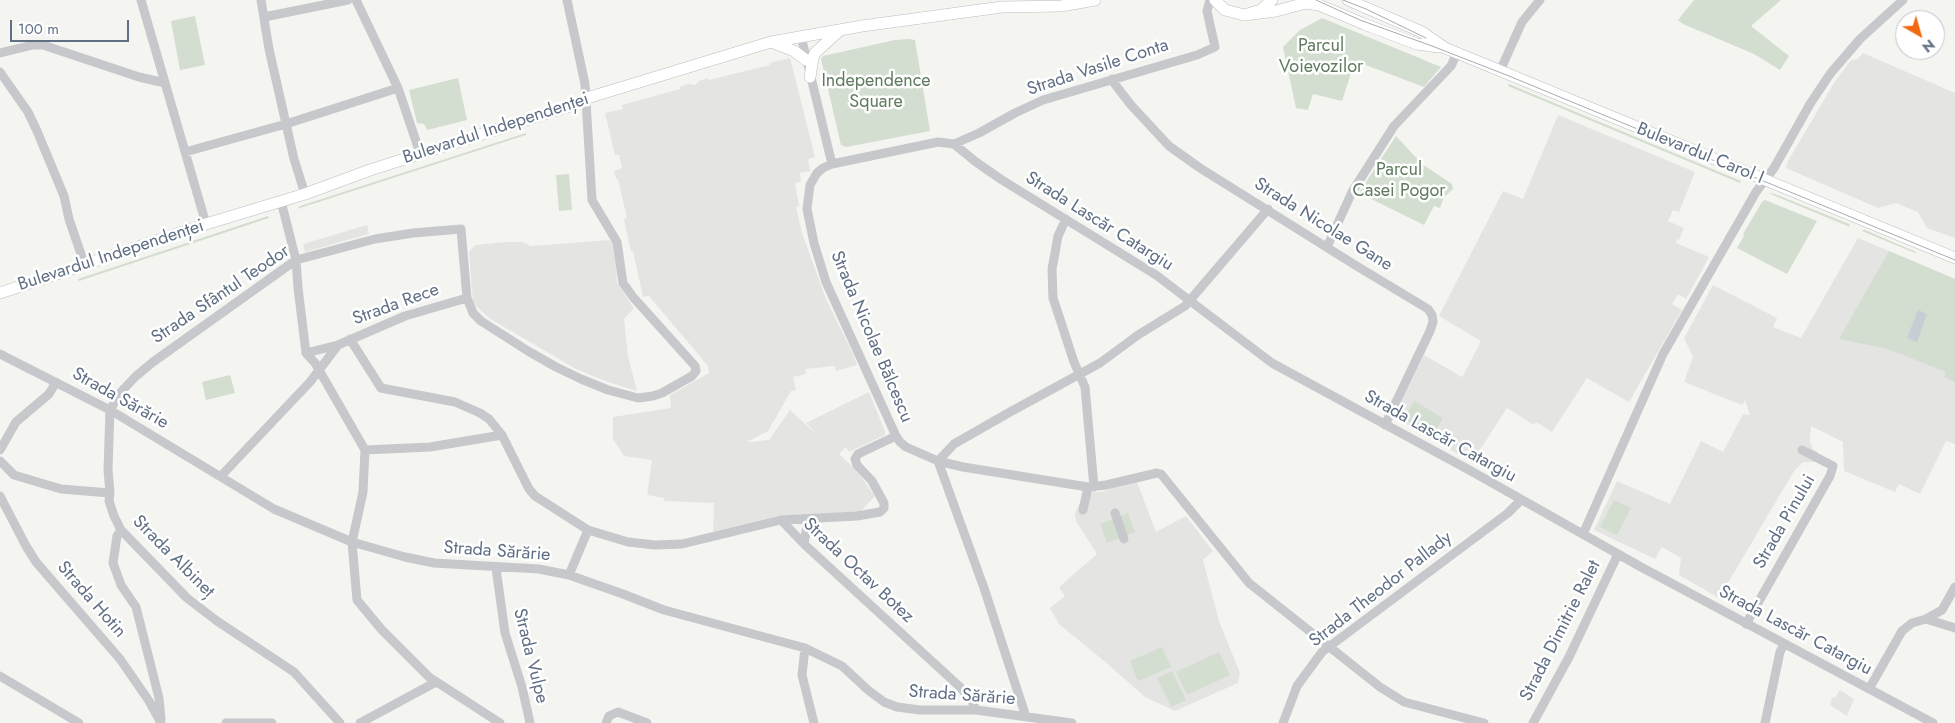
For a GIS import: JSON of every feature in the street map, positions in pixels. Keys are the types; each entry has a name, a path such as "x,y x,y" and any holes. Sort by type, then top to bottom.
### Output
{"main road":[{"path":"1025,4 1055,0"},
{"path":"1025,4 1060,6 1095,0"},
{"path":"1215,0 1225,10 1244,16 1262,10 1272,2"},
{"name":"Bulevardul Carol I","path":"1348,0 1422,32 1445,48 1955,258"},
{"name":"Bulevardul Carol I","path":"1244,16 1276,11 1306,3 1319,4 1364,24 1417,44 1445,48"},
{"name":"Bulevardul Independenței","path":"0,292 85,266 206,224 305,194 420,153 573,105 587,98 771,42 840,30 1025,4"},
{"path":"810,77 815,53 840,30"},
{"path":"771,42 794,51 806,60"}],"street":[{"path":"141,0 206,224"},
{"path":"261,0 286,124 305,194"},
{"path":"264,17 348,0"},
{"path":"356,0 398,88 420,153"},
{"path":"467,298 475,316 528,351 556,367 608,390 638,398 653,396 692,376 696,371 695,366 677,344 633,297 623,283 617,242 592,200 587,98 567,0"},
{"name":"Strada Vasile Conta","path":"832,164 938,142 954,144 1043,100 1197,55 1214,47 1208,11 1210,0"},
{"path":"1500,71 1522,22 1540,0"},
{"path":"1583,534 1663,354 1756,192 1830,74 1860,39 1903,0"},
{"path":"801,36 832,164"},
{"path":"0,53 33,45 43,45 139,78 165,83"},
{"path":"1327,247 1352,192 1394,126 1451,66 1457,53"},
{"path":"0,72 28,112 37,131 64,196 69,219 85,266"},
{"name":"Strada Nicolae Gane","path":"1112,79 1131,105 1169,146 1200,168 1428,309 1432,315 1433,322 1430,331 1385,425"},
{"path":"185,152 286,124 398,88"},
{"name":"Strada Lascăr Catargiu","path":"954,144 1002,180 1156,275 1272,363 1746,624 1933,723"},
{"name":"Strada Nicolae Bălcescu","path":"832,164 817,173 808,191 807,209 814,243 826,282 900,442 906,447 938,461 988,472 1091,487"},
{"path":"281,201 296,260 306,353 316,363 364,450 366,459 363,492 352,542 357,600 382,630 420,669 436,682 500,723"},
{"path":"1026,717 984,588 938,461 954,444 1080,375 1138,335 1185,306 1268,209"},
{"path":"1066,219 1058,236 1052,269 1054,298 1085,387 1091,487 1083,510"},
{"name":"Strada Sfântul Teodor","path":"110,410 120,393 134,377 296,260 384,238 413,233 461,230 467,298"},
{"name":"Strada Rece","path":"306,353 338,345 405,316 467,298"},
{"path":"350,339 378,386 384,390 455,402 472,408 489,419 502,435 529,489 565,517 588,530 628,542 672,545 781,520"},
{"name":"Strada Rece","path":"221,476 320,372 338,345"},
{"name":"Strada Sărărie","path":"0,354 110,410 274,509 352,542 434,563 539,569 569,575 664,610 804,648 842,666 884,702 897,707 920,710 976,710 1072,723"},
{"path":"0,450 16,422 49,394 56,382"},
{"name":"Strada Albineț","path":"110,410 108,470 110,501 114,516 121,530 187,598 217,621 294,672 340,723"},
{"path":"364,450 430,447 502,435"},
{"name":"Strada Octav Botez","path":"781,520 808,520 880,512 884,508 884,503 872,481 857,465 855,459 858,454 896,436"},
{"name":"Strada Pinului","path":"1746,624 1830,476 1833,466 1802,450"},
{"path":"0,461 14,475 61,489 110,493"},
{"path":"1091,487 1146,475 1161,474 1249,583 1380,687 1404,702 1484,723"},
{"name":"Strada Hotin","path":"0,496 36,562 120,659 145,695 161,723"},
{"name":"Strada Theodor Pallady","path":"1283,723 1297,686 1322,652 1508,513 1521,500"},
{"path":"1115,513 1124,539"},
{"name":"Strada Octav Botez","path":"781,520 804,544 960,687 972,701 976,710"},
{"path":"804,544 808,520"},
{"path":"121,530 117,536 113,563 121,585 136,607 159,698 161,723"},
{"path":"569,575 588,530"},
{"name":"Strada Dimitrie Ralet","path":"1534,723 1618,554"},
{"name":"Strada Vulpe","path":"496,568 504,633 522,687 530,723"},
{"path":"1868,689 1902,631 1912,623 1926,619 1942,610 1955,587"},
{"path":"1926,619 1955,628"},
{"path":"1765,723 1780,652 1784,644"},
{"path":"804,648 802,675 814,723"},
{"path":"0,676 79,723"},
{"path":"360,723 436,682"},
{"path":"606,723 609,716 618,712 647,723"},
{"path":"226,723 272,723"}],"shaded area":[{"path":"1863,53 1955,93 1955,238 1927,228 1918,212 1896,203 1878,208 1786,168 1788,161 1834,83 1851,60 1858,59"},
{"path":"790,58 815,157 808,159 810,171 800,173 801,182 795,183 799,206 796,207 802,233 826,299 857,365 836,371 835,366 805,369 806,374 793,377 796,390 791,391 768,431 749,441 746,439 749,442 769,440 790,410 822,439 806,423 869,392 885,435 849,452 846,447 839,454 857,471 875,496 859,513 779,516 713,532 714,503 664,501 664,498 647,495 652,460 624,456 613,439 613,417 671,408 670,395 709,373 708,366 649,296 643,297 633,251 631,251 627,234 624,219 627,218 618,179 616,179 614,171 622,168 619,155 615,155 605,113 623,109 622,105 680,89 680,87 688,84 695,85 699,81 708,78 709,80 770,65 769,63"},
{"path":"1558,115 1695,172 1679,212 1673,210 1668,221 1684,228 1676,243 1709,257 1686,299 1678,294 1672,304 1682,310 1629,402 1587,378 1552,432 1536,422 1534,425 1507,408 1472,462 1403,422 1397,411 1424,355 1463,376 1481,341 1439,316 1503,191 1523,199"},
{"path":"367,225 369,234 305,252 303,244"},
{"path":"1858,238 1955,279 1955,444 1946,441 1920,494 1899,484 1895,492 1844,471 1843,442 1811,426 1810,441 1813,449 1818,452 1814,462 1803,462 1794,471 1719,598 1679,575 1681,558 1662,547 1655,559 1594,530 1617,481 1670,504 1701,441 1723,452 1743,414 1750,415 1745,400 1742,405 1684,382 1693,357 1684,338 1713,285 1777,318 1773,327 1801,338"},
{"path":"610,240 615,246 617,283 634,308 624,319 628,356 637,391 576,369 489,318 473,302 469,252 475,245 522,242 531,246"},
{"path":"1918,310 1927,314 1917,342 1907,338"},
{"path":"1137,482 1156,532 1186,516 1213,551 1203,560 1219,621 1240,673 1238,683 1175,711 1145,697 1059,624 1050,608 1065,596 1059,587 1097,554 1076,521 1075,513 1086,492 1100,492"},
{"path":"1840,690 1854,699 1847,716 1830,705 1832,697 1835,698"}],"green space":[{"path":"1694,0 1781,0 1751,26 1789,56 1780,70 1754,54 1683,24 1678,20"},
{"path":"195,16 205,65 180,70 171,21"},
{"name":"Parcul Voievozilor","path":"1322,18 1441,67 1424,87 1355,61 1342,101 1313,94 1308,110 1296,108 1283,47 1300,30"},
{"name":"Independence Square","path":"895,40 915,40 930,131 846,147 841,145 821,59 823,56"},
{"path":"458,78 467,120 427,130 424,124 417,123 409,90"},
{"path":"1509,84 1741,181 1740,183 1508,86"},
{"path":"526,133 526,135 297,209 300,206"},
{"name":"Parcul Casei Pogor","path":"1396,136 1422,164 1452,184 1453,189 1444,197 1440,208 1434,206 1424,225 1359,193"},
{"path":"569,174 572,210 559,211 556,175"},
{"path":"1768,193 1775,194 1849,224 1850,227"},
{"path":"1765,200 1817,221 1787,274 1737,248 1744,236 1743,234"},
{"path":"268,216 269,218 79,281 78,279"},
{"path":"1865,230 1916,252 1862,231"},
{"path":"1889,251 1955,279 1955,382 1944,377 1946,372 1888,349 1839,339"},
{"path":"230,375 235,393 206,400 202,382"},
{"path":"1414,401 1443,418 1432,436 1404,419"},
{"path":"1614,500 1631,508 1617,535 1600,527"},
{"path":"1128,513 1135,532 1107,543 1100,524"},
{"path":"1162,647 1171,667 1138,681 1130,661"},
{"path":"1219,652 1230,675 1187,695 1176,672"},
{"path":"1172,671 1186,700 1171,707 1157,678"}],"tram line":[{"path":"1316,0 1360,20 1509,76 1955,260"},
{"path":"1343,0 1426,38"}]}
